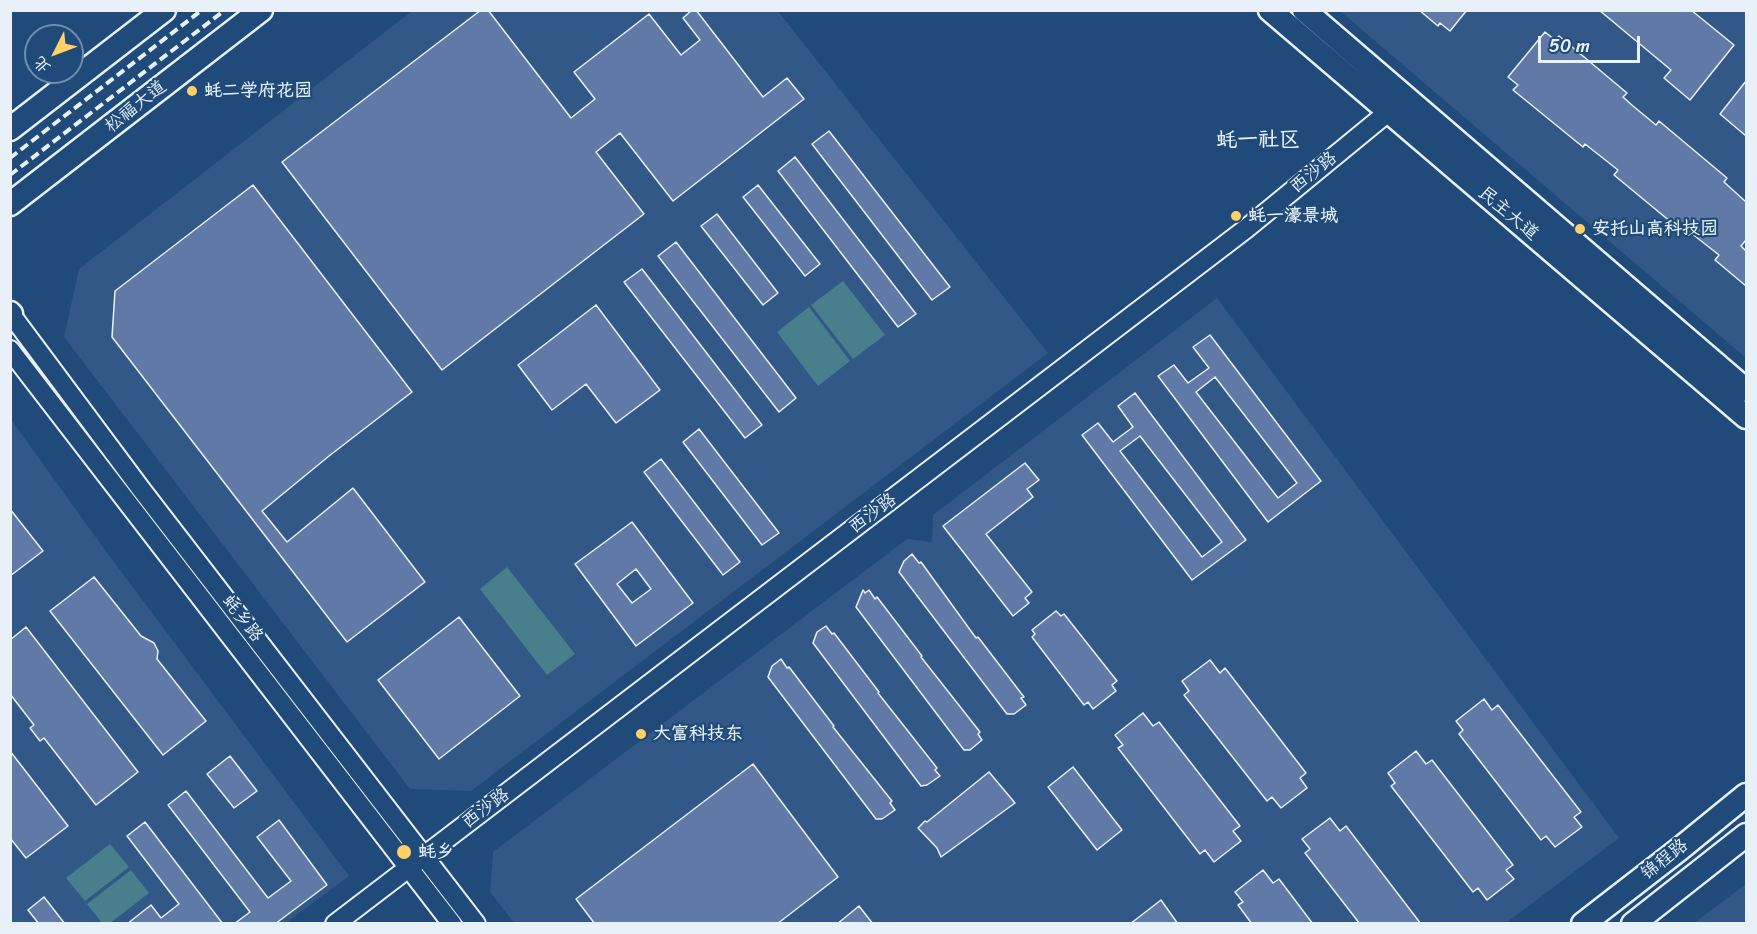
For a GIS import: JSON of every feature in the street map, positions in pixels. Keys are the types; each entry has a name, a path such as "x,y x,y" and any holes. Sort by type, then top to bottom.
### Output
{"main road":[{"path":"10,129 164,10"},
{"name":"松福大道","path":"10,204 261,10"},
{"name":"民主大道","path":"1270,10 1746,417"},
{"name":"民主大道","path":"1304,10 1746,390"},
{"path":"10,211 29,189"},
{"name":"锦程路","path":"1583,924 1746,795"},
{"name":"锦程路","path":"1633,924 1746,835"}],"street":[{"name":"西沙路","path":"335,924 1238,235 1406,98"},
{"name":"蚝乡路","path":"11,313 141,489 476,924"},
{"name":"蚝乡路","path":"10,350 452,924"}],"shaded area":[{"path":"777,10 1048,353 471,791 410,789 64,337 79,269 412,11"},
{"path":"1340,11 1746,11 1746,358"},
{"path":"843,281 885,335 853,359 811,305"},
{"path":"1217,298 1619,838 1506,923 515,924 490,892 493,852 907,539 932,542 933,515"},
{"path":"809,307 850,361 818,386 777,332"},
{"path":"10,418 102,546 349,876 286,923 11,923"},
{"path":"507,567 575,654 547,675 480,589"},
{"path":"110,844 129,867 85,901 66,878"},
{"path":"131,870 149,893 110,923 102,923 87,904"},
{"path":"1746,884 1746,923 1694,923"}],"building":[{"path":"481,10 488,10 571,118 595,99 574,72 649,14 681,55 700,40 683,18 692,10 696,10 763,97 787,78 804,99 673,201 620,133 596,152 644,214 442,370 282,162"},
{"path":"1419,10 1467,10 1450,31 1440,23 1438,26"},
{"path":"1599,10 1691,10 1734,45 1690,100 1664,78 1671,70"},
{"path":"1545,32 1555,40 1559,36 1627,93 1623,97 1656,125 1659,121 1727,178 1724,182 1746,202 1746,240 1741,246 1746,251 1746,286 1715,260 1719,255 1686,229 1683,232 1614,175 1618,170 1585,144 1583,147 1513,90 1518,85 1508,77"},
{"path":"1746,81 1746,136 1720,114"},
{"path":"829,131 950,287 932,300 812,144"},
{"path":"795,157 916,314 898,327 778,171"},
{"path":"253,185 412,392 262,511 287,542 353,488 425,582 347,642 112,337 115,291"},
{"path":"758,185 820,264 805,276 743,197"},
{"path":"717,214 778,293 763,305 701,226"},
{"path":"676,242 796,398 779,412 658,256"},
{"path":"642,269 762,425 745,438 624,282"},
{"path":"596,305 660,390 616,423 586,384 552,410 518,365"},
{"path":"1210,335 1321,481 1268,522 1158,376 1174,365 1188,383 1209,368 1193,347","holes":["1215,377 1297,483 1278,498 1196,392"]},
{"path":"1135,393 1246,540 1192,580 1082,435 1098,423 1113,442 1133,427 1118,406","holes":["1140,436 1222,542 1202,557 1120,451"]},
{"path":"699,429 779,533 762,545 683,442"},
{"path":"661,459 740,562 723,575 644,472"},
{"path":"1025,463 1039,480 1027,489 1033,497 986,534 1032,592 1025,598 1029,603 1013,616 943,526"},
{"path":"10,509 43,551 10,576"},
{"path":"632,522 693,603 636,646 575,564","holes":["636,569 651,589 632,603 617,584"]},
{"path":"912,554 919,563 921,562 976,638 978,637 1024,697 1021,698 1026,705 1014,714 1007,714 899,572 904,561"},
{"path":"94,577 141,636 154,643 158,651 157,659 206,721 163,755 50,611"},
{"path":"863,590 865,593 869,590 875,599 877,597 980,732 978,734 982,740 970,750 964,750 856,607"},
{"path":"1056,611 1061,616 1064,614 1117,681 1112,685 1116,691 1093,709 1088,702 1084,705 1032,637 1035,634 1032,630"},
{"path":"459,617 520,696 439,759 378,680"},
{"path":"826,626 832,634 834,633 937,768 935,770 940,776 927,785 921,786 813,643 817,632"},
{"path":"26,627 138,772 96,805 44,738 40,741 30,728 34,725 10,694 10,640"},
{"path":"781,659 892,801 890,803 895,810 882,819 876,819 768,677 772,666"},
{"path":"1210,660 1220,673 1225,668 1306,773 1300,778 1307,788 1281,808 1272,797 1267,801 1184,695 1189,691 1182,681"},
{"path":"1484,699 1492,710 1498,705 1581,812 1574,817 1582,827 1555,847 1546,836 1541,840 1459,734 1463,730 1456,721"},
{"path":"1143,713 1153,726 1159,722 1240,826 1233,831 1241,841 1214,862 1205,850 1200,854 1118,748 1123,745 1115,735"},
{"path":"10,751 68,826 26,858 10,838"},
{"path":"1416,751 1426,764 1432,760 1513,865 1506,870 1514,879 1487,900 1478,888 1473,892 1391,786 1395,783 1388,773"},
{"path":"230,756 257,791 234,808 207,774"},
{"path":"753,764 838,877 777,924 595,924 576,899"},
{"path":"1073,767 1122,830 1097,850 1048,787"},
{"path":"989,772 1015,803 941,857 937,848 918,828"},
{"path":"186,791 268,898 291,881 257,837 279,820 327,885 275,924 234,924 250,912 168,805"},
{"path":"1330,818 1340,831 1346,826 1421,924 1360,924 1305,853 1310,849 1302,839"},
{"path":"145,822 223,924 127,924 151,905 161,918 179,904 127,836"},
{"path":"1263,870 1273,883 1279,879 1313,924 1252,924 1238,905 1243,902 1235,892"},
{"path":"44,897 65,924 39,924 28,910"},
{"path":"1161,900 1178,924 1130,924"},
{"path":"859,906 873,924 837,924"}],"railway":[{"path":"10,158 202,10"},
{"path":"10,175 225,10"}],"place":[{"name":"蚝二学府花园","path":"192,91"},
{"name":"蚝一濠景城","path":"1236,216"},
{"name":"安托山高科技园","path":"1580,229"},
{"name":"大富科技东","path":"641,734"},
{"name":"蚝乡","path":"404,852"}],"district":[{"name":"蚝一社区","path":"1258,141"}]}
